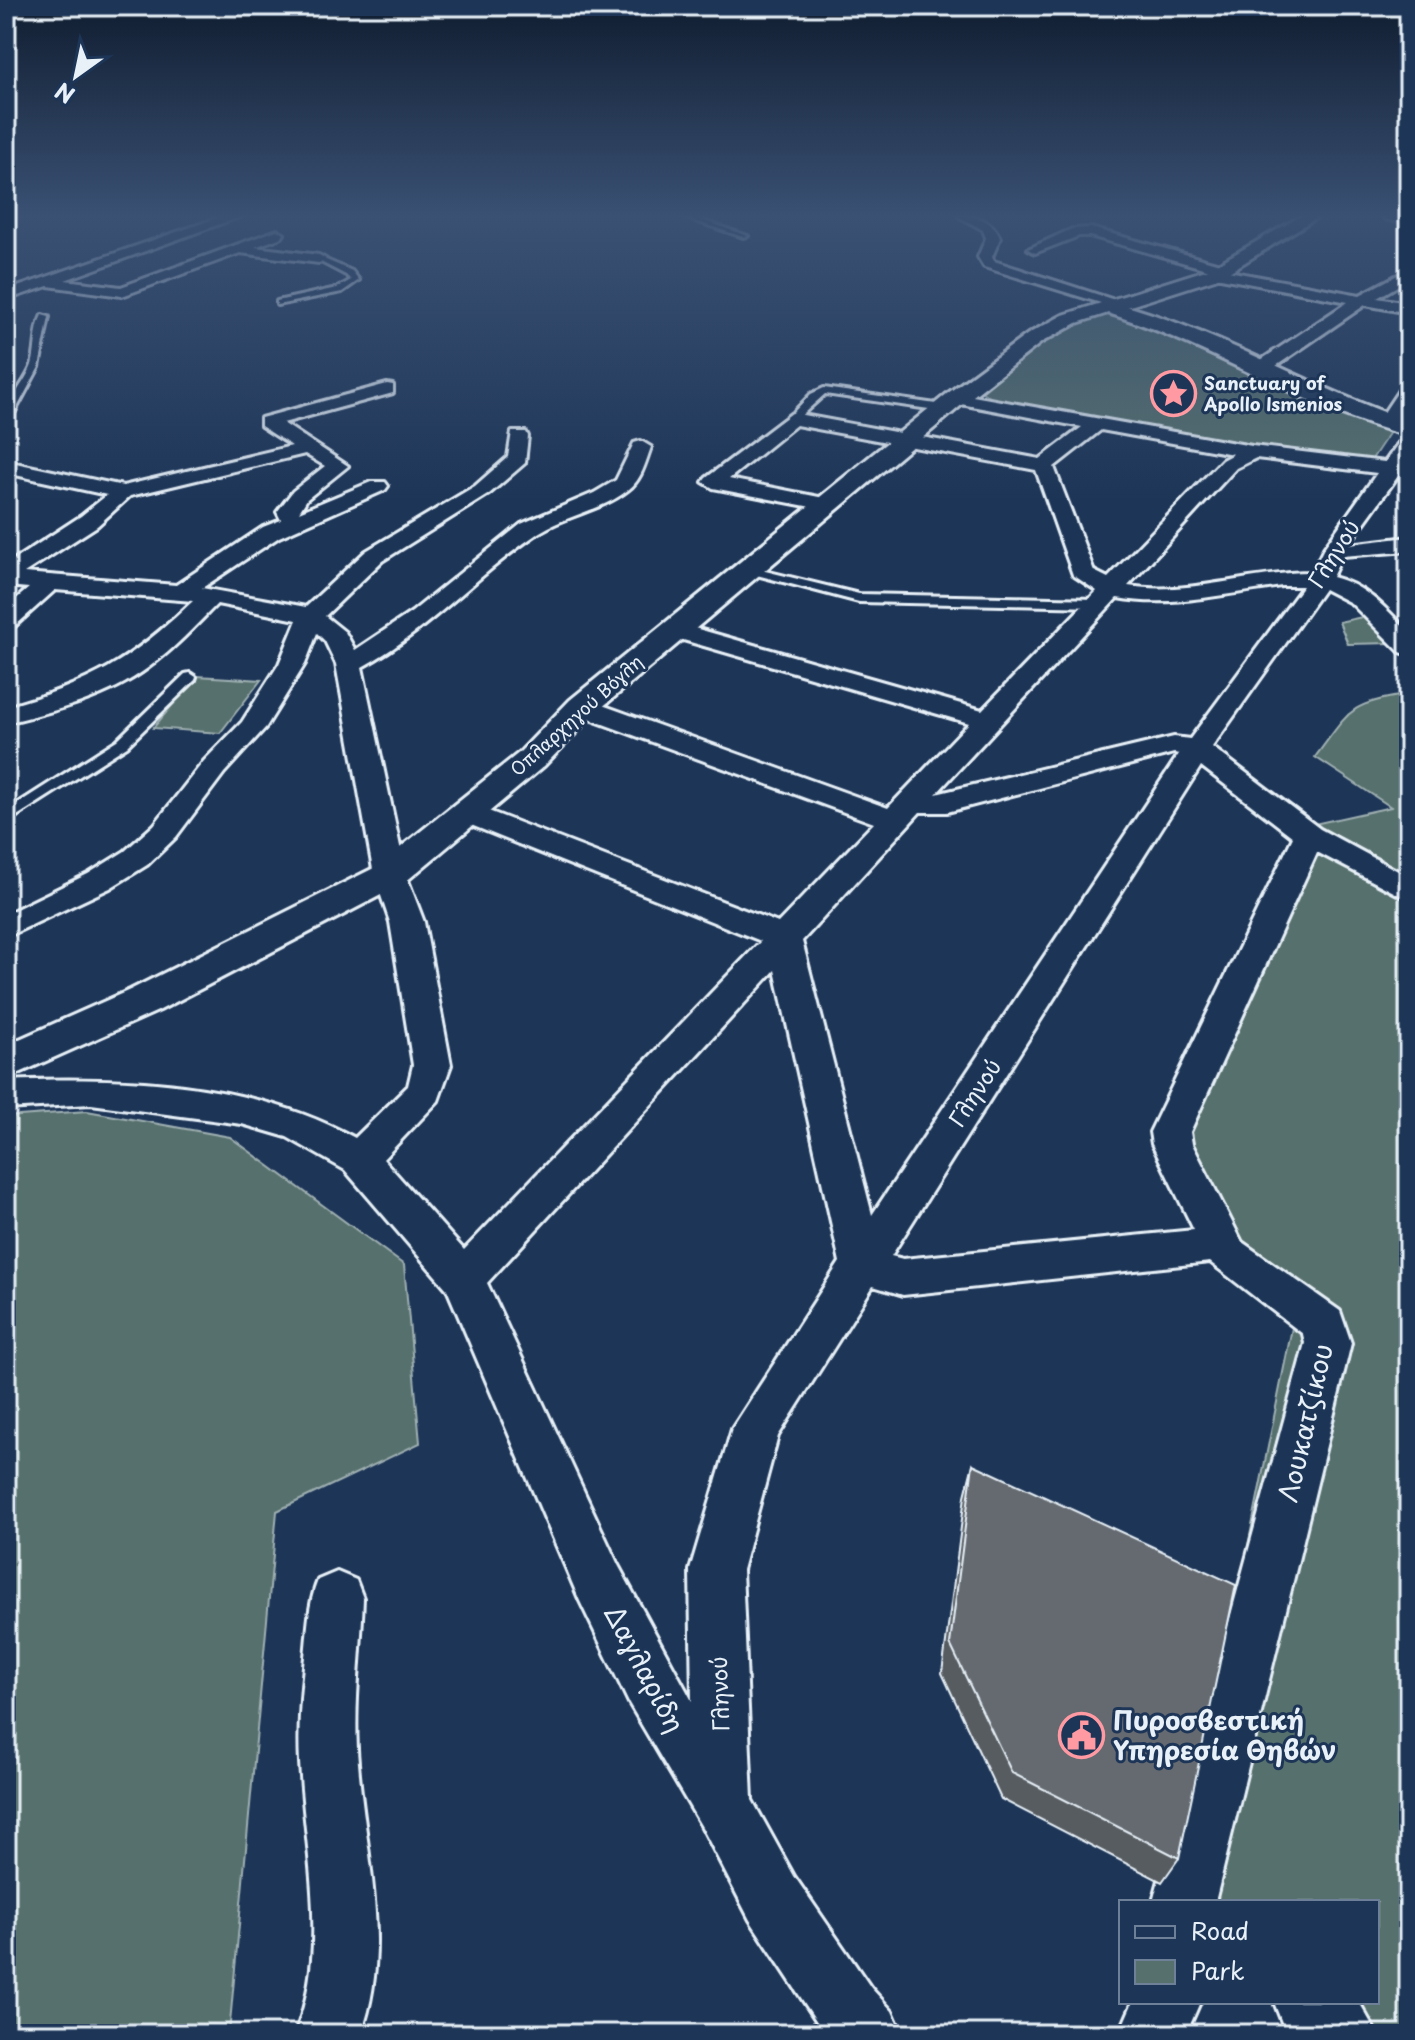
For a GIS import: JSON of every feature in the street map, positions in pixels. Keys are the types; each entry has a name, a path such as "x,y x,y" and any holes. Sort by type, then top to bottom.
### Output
{"main road":[{"name":"Οπλαρχηγού Βόγλη","path":"6,1063 145,1000 390,875 532,759 582,707 949,403 1035,338 1070,319 1094,311"},
{"path":"1129,311 1270,368 1345,407 1403,423"}],"street":[{"path":"1270,368 1345,311"},
{"path":"1403,423 1409,388"},
{"path":"293,523 288,512 293,503 338,466 268,422 387,389"},
{"path":"949,403 1098,423 1252,452 1393,469"},
{"path":"827,504 713,482 792,419 1044,466 1098,423"},
{"path":"6,927 99,881 136,858 165,831 214,767 252,727 292,664 311,616 374,556 482,490 518,459 519,436"},
{"name":"Γληνού","path":"723,1806 716,1570 756,1429 1197,749 1319,580 1335,548 1409,442"},
{"path":"349,664 394,641 501,549 531,528 553,515 619,487 632,476 641,447"},
{"path":"10,472 123,492 306,448"},
{"path":"464,1279 1229,464 1252,452"},
{"path":"1044,466 1084,575 1104,596 1180,595 1287,580 1319,580 1352,592 1409,647"},
{"path":"181,592 271,532 378,486"},
{"path":"6,577 89,521 123,492"},
{"path":"1335,548 1353,551 1409,544"},
{"path":"6,577 47,584 212,596 311,616 336,637 349,664 390,875 407,922 432,1065 425,1091 359,1159"},
{"path":"6,621 47,584"},
{"path":"6,715 77,695 114,678 147,657 212,596"},
{"path":"675,630 987,720"},
{"path":"582,707 902,811 947,803 1174,745 1197,749 1309,835 1409,890"},
{"path":"467,813 784,938"},
{"name":"Λουκατζίκου","path":"1185,1900 1328,1343 1324,1324 1237,1265 1222,1244 1172,1144 1170,1132 1309,835"},
{"path":"784,938 863,1266 903,1277 1222,1244"},
{"name":"Δαγλαρίδη","path":"6,1095 91,1091 242,1110 300,1126 359,1159 464,1279 606,1598 649,1683 723,1806 772,1898 848,2011 869,2034"},
{"path":"328,2034 340,2011 345,1923 341,1848 329,1762 337,1598"},
{"path":"1151,2034 1158,2004"},
{"path":"1151,2034 1167,2004"},
{"path":"1309,2004 1327,2015 1344,2034"}],"lane":[{"path":"6,419 35,366 39,348 37,332 45,317"},
{"path":"792,419 804,411 810,398 824,391 949,403"},
{"path":"749,570 859,598 1104,596"},
{"path":"6,818 122,743 190,677"}],"green space":[{"path":"1103,315 1119,315 1394,426 1372,459 1255,448 1000,403 982,392 1054,336"},
{"path":"1376,614 1390,631 1409,626 1409,660 1394,643 1348,644 1339,622"},
{"path":"197,676 261,680 220,733 153,728"},
{"path":"1409,689 1409,2034 1344,2034 1308,2004 1379,2004 1379,1900 1176,1900 1296,1308 1244,1254 1183,1139 1322,833 1314,824 1391,807 1315,757 1352,712 1372,702 1406,695"},
{"path":"87,1111 230,1137 404,1265 420,1443 277,1511 229,2034 6,2034 6,1117"}],"building":[{"name":"Πυροσβεστική Υπηρεσία Θηβών","path":"973,1464 1236,1585 1179,1858 1012,1773 950,1644"}],"place":[{"name":"Sanctuary of Apollo Ismenios","path":"1173,394"},
{"name":"Πυροσβεστική Υπηρεσία Θηβών","path":"1082,1736"}]}
